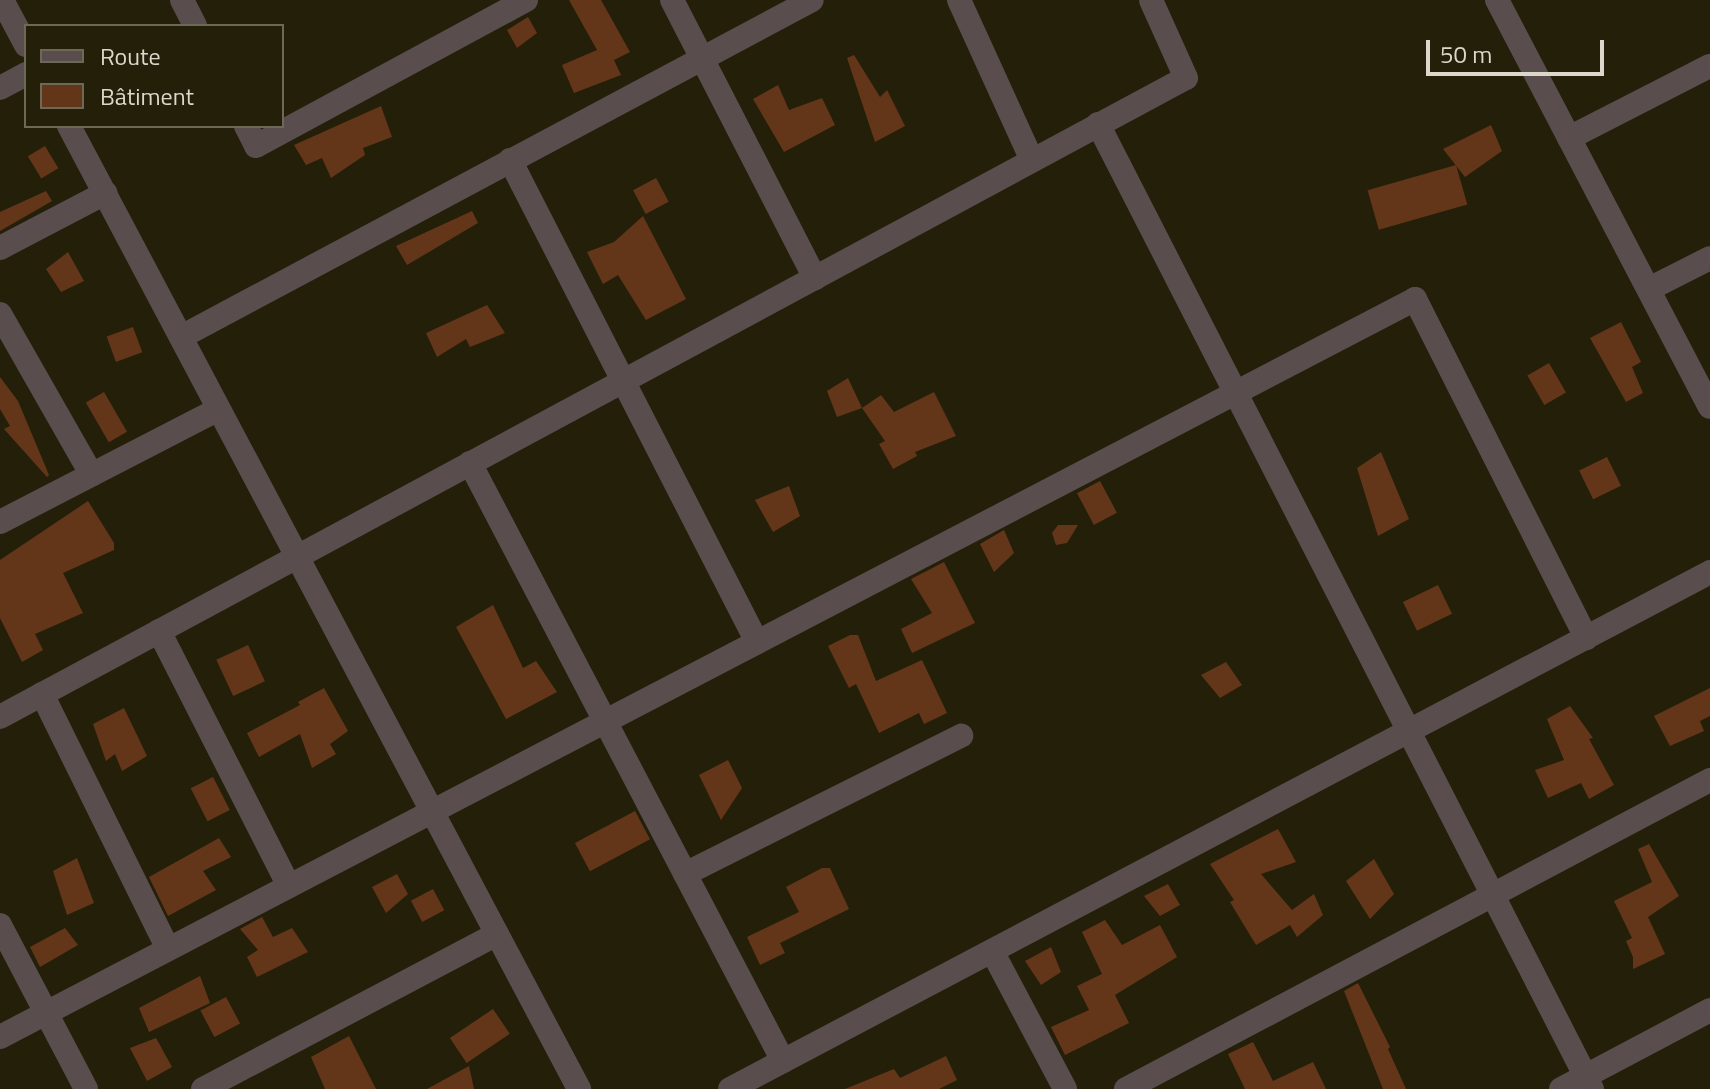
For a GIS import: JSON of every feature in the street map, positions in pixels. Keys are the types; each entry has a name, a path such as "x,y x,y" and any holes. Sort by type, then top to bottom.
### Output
{"street":[{"path":"182,0 194,24"},
{"path":"247,128 256,146 526,0"},
{"path":"672,0 815,278"},
{"path":"181,337 812,0"},
{"path":"959,0 1032,160"},
{"path":"0,717 1186,78 1151,0"},
{"path":"1497,0 1710,407"},
{"path":"6,1 24,41"},
{"path":"1569,138 1710,66"},
{"path":"0,88 24,75"},
{"path":"1098,124 1588,1083"},
{"path":"70,128 579,1089"},
{"path":"510,160 757,642"},
{"path":"0,248 105,193"},
{"path":"1649,289 1710,258"},
{"path":"0,1037 1415,299 1586,638"},
{"path":"0,314 92,475"},
{"path":"0,522 219,409"},
{"path":"470,463 783,1061"},
{"path":"730,1089 1710,572"},
{"path":"159,631 289,886"},
{"path":"42,694 168,949"},
{"path":"685,874 961,736"},
{"path":"1126,1089 1710,780"},
{"path":"0,925 86,1089"},
{"path":"203,1089 242,1080 497,934"},
{"path":"992,951 1065,1089"},
{"path":"1561,1089 1588,1083 1710,1010"}],"building":[{"path":"569,0 601,0 630,52 614,60 621,75 574,93 562,65 597,50"},
{"path":"528,17 537,33 517,48 507,30"},
{"path":"854,55 880,97 887,90 905,126 875,142 847,58"},
{"path":"778,85 789,110 822,98 835,125 784,152 753,99"},
{"path":"381,106 392,137 363,148 365,155 331,178 322,158 306,165 294,145"},
{"path":"1491,125 1502,151 1465,177 1443,149"},
{"path":"45,146 58,168 41,179 28,156"},
{"path":"1456,165 1467,204 1379,230 1368,190"},
{"path":"656,178 669,202 646,214 633,190"},
{"path":"46,191 52,201 0,231 0,212"},
{"path":"472,211 478,223 407,265 396,246"},
{"path":"643,216 686,299 646,320 618,275 603,284 587,252 614,242"},
{"path":"68,252 84,281 61,292 46,269"},
{"path":"487,305 505,333 470,347 466,339 437,357 426,333"},
{"path":"1621,322 1641,362 1632,367 1643,393 1626,402 1590,338"},
{"path":"133,327 142,352 116,362 107,337"},
{"path":"1549,363 1566,392 1544,405 1527,376"},
{"path":"0,377 18,401 49,475 47,477 4,429 10,426 0,409"},
{"path":"848,378 862,408 837,417 827,391"},
{"path":"104,392 127,432 109,442 86,403"},
{"path":"934,392 956,436 915,452 917,456 893,469 879,444 885,441 862,408 881,395 894,412"},
{"path":"1381,452 1409,519 1378,536 1357,468"},
{"path":"1607,457 1621,486 1593,499 1579,471"},
{"path":"1100,481 1117,513 1094,525 1077,493"},
{"path":"789,486 800,516 773,532 755,500"},
{"path":"88,501 114,543 114,550 63,573 83,613 35,634 43,650 22,662 0,618 0,560"},
{"path":"1058,525 1078,525 1067,543 1056,545 1052,533"},
{"path":"1004,530 1014,553 994,572 980,544"},
{"path":"944,562 975,623 912,653 901,629 932,613 911,579"},
{"path":"1438,585 1452,614 1417,631 1403,602"},
{"path":"493,605 523,668 536,661 557,692 506,719 456,627"},
{"path":"850,635 858,635 876,681 922,660 947,713 924,724 919,713 879,733 856,684 849,688 828,646"},
{"path":"248,645 265,681 233,696 216,660"},
{"path":"1226,662 1242,685 1220,698 1201,675"},
{"path":"324,688 348,731 330,744 336,754 312,768 300,734 259,757 247,733 300,705 298,702"},
{"path":"1710,688 1710,716 1700,721 1704,731 1670,746 1654,716"},
{"path":"1570,706 1593,738 1589,739 1614,785 1589,799 1581,783 1548,798 1535,770 1564,760 1547,719"},
{"path":"124,708 147,756 122,771 115,754 106,761 93,724"},
{"path":"728,760 742,788 721,820 699,775"},
{"path":"213,777 230,810 208,821 191,788"},
{"path":"635,811 650,839 590,871 575,843"},
{"path":"1278,829 1296,862 1261,874 1292,910 1314,894 1323,915 1297,937 1290,925 1256,945 1230,902 1234,900 1210,864"},
{"path":"219,838 231,857 203,871 216,890 168,916 149,877"},
{"path":"1649,844 1679,896 1648,917 1665,954 1633,969 1633,957 1626,941 1632,938 1614,901 1652,882 1638,849"},
{"path":"77,858 94,903 67,915 53,871"},
{"path":"1374,859 1394,894 1370,919 1346,881"},
{"path":"822,868 830,868 849,909 780,943 785,953 760,965 747,937 799,912 786,887"},
{"path":"397,874 408,894 386,913 372,887"},
{"path":"1168,884 1180,905 1160,916 1144,896"},
{"path":"433,889 444,910 422,922 411,901"},
{"path":"262,917 273,937 292,928 308,952 257,977 247,957 258,950 240,929"},
{"path":"1105,920 1122,945 1160,925 1177,957 1115,995 1129,1023 1065,1055 1051,1027 1089,1010 1077,986 1102,974 1082,932"},
{"path":"65,928 78,945 40,967 30,947"},
{"path":"1051,947 1061,972 1041,985 1025,961"},
{"path":"200,976 210,1003 149,1032 139,1008"},
{"path":"1358,983 1390,1047 1388,1049 1406,1089 1383,1089 1344,991"},
{"path":"226,997 240,1023 214,1037 200,1011"},
{"path":"493,1009 510,1034 467,1063 450,1038"},
{"path":"349,1036 376,1089 325,1089 311,1057"},
{"path":"156,1038 172,1067 147,1081 130,1048"},
{"path":"1253,1042 1273,1081 1313,1062 1326,1089 1245,1089 1228,1054"},
{"path":"946,1056 957,1080 939,1089 845,1089 894,1069 900,1078"},
{"path":"469,1066 474,1089 427,1089"}]}
